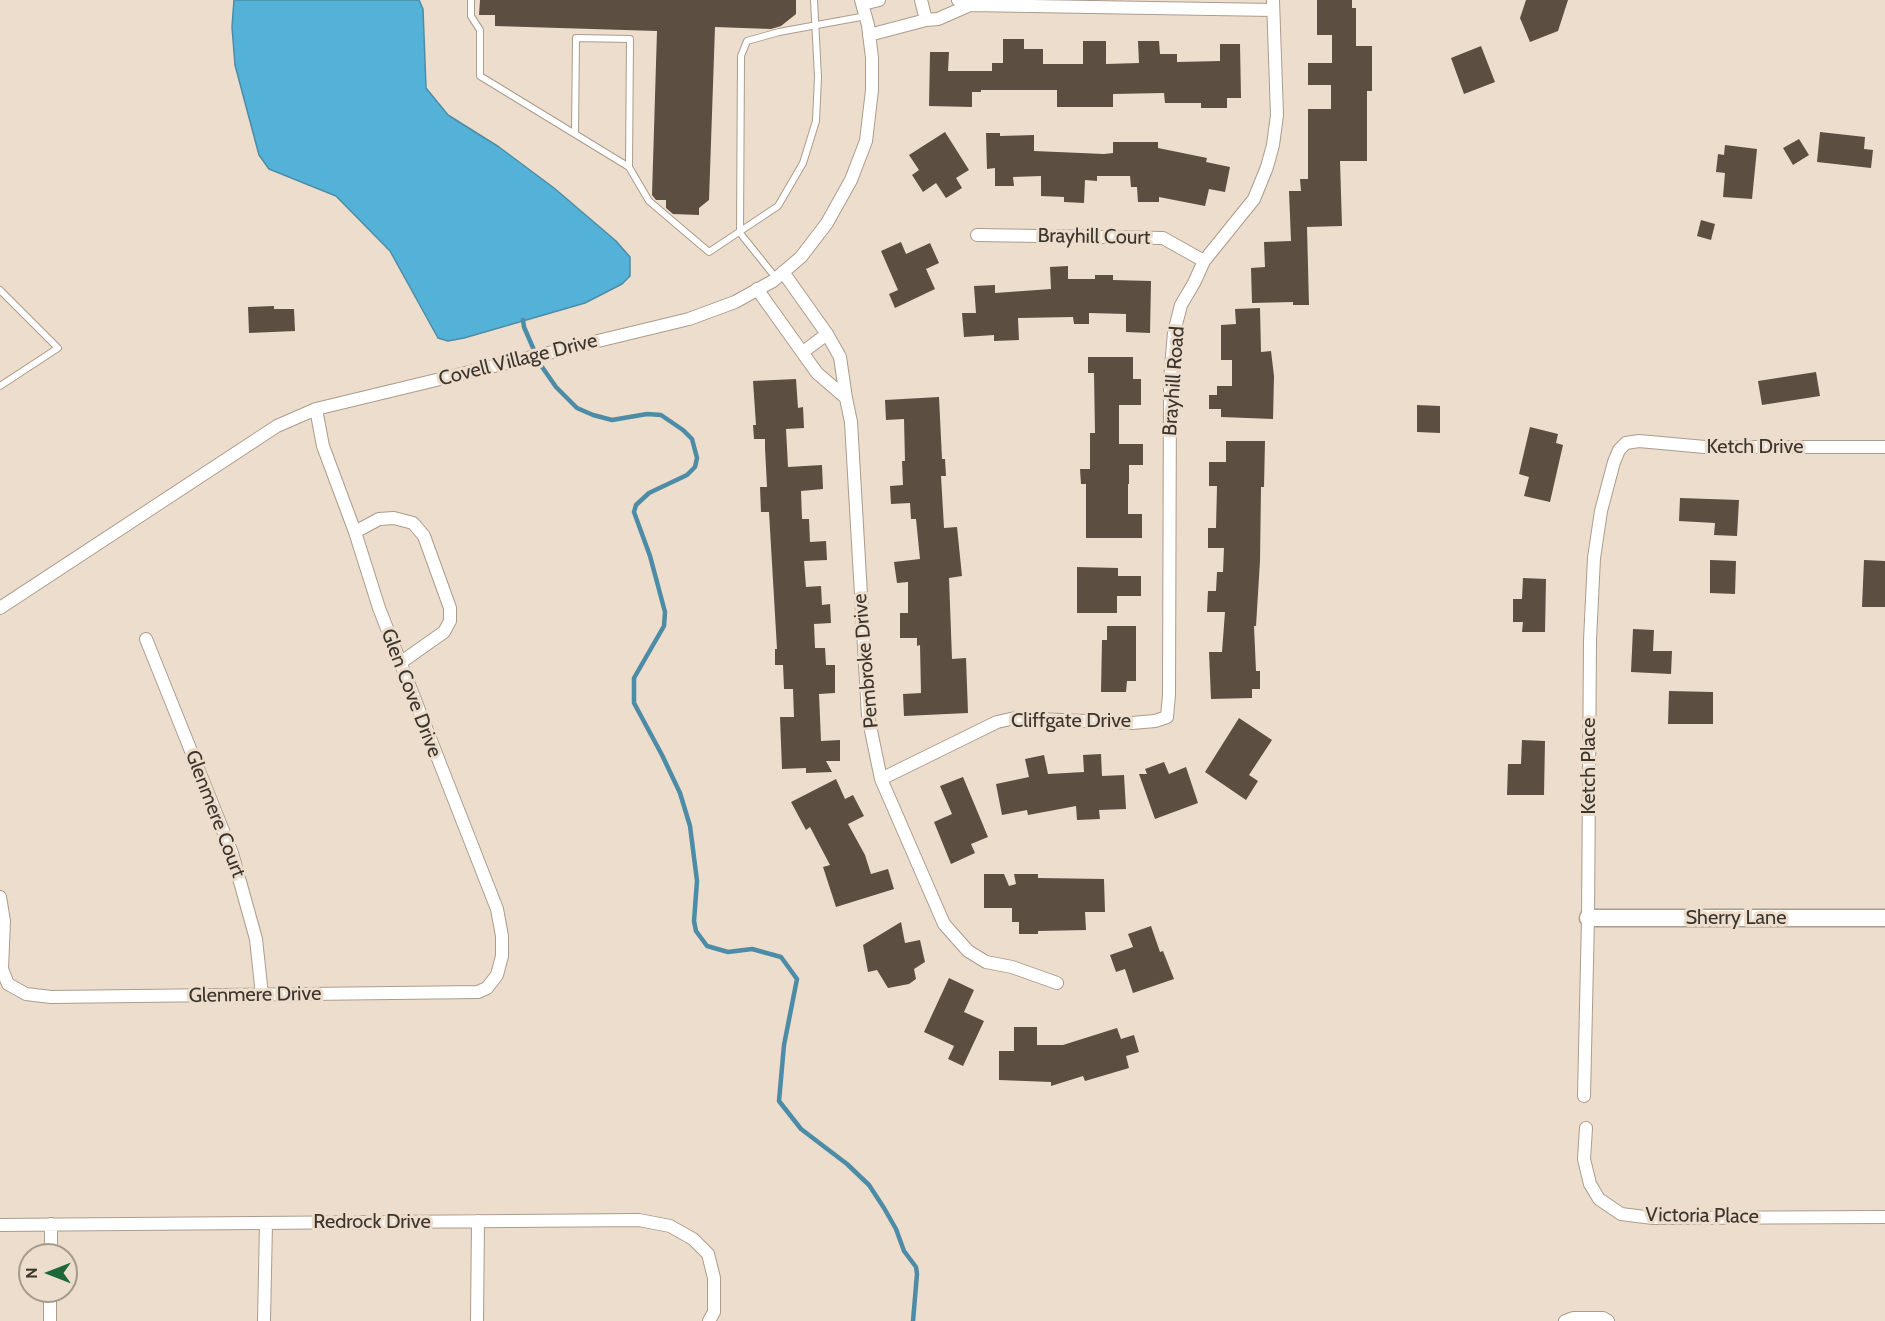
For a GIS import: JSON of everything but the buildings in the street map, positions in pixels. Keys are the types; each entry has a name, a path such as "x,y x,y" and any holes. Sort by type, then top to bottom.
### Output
{"street":[{"path":"863,7 879,0"},
{"path":"921,0 926,20"},
{"path":"958,0 970,5 1273,5"},
{"path":"869,36 926,20 938,19 970,5"},
{"name":"Brayhill Road","path":"1167,717 1169,695 1170,380 1174,332 1180,305 1204,261 1254,199 1267,167 1277,115 1273,5"},
{"name":"Covell Village Drive","path":"0,608 276,426 316,409 689,319 735,302 780,275 801,257 827,223 851,180 866,141 872,90 869,36 863,7"},
{"name":"Brayhill Court","path":"977,235 1163,238 1204,261"},
{"name":"Pembroke Drive","path":"780,275 827,334 840,357 851,422 868,716 881,779 944,924 968,951 986,962 1012,967 1058,983"},
{"path":"758,290 817,373 846,398"},
{"path":"803,352 827,334"},
{"name":"Glen Cove Drive","path":"316,409 323,446 355,532 379,608 496,909 502,936 502,956 496,975"},
{"name":"Ketch Drive","path":"1626,443 1639,441 1705,447 1885,447"},
{"name":"Ketch Place","path":"1584,1096 1593,558 1601,511 1614,462 1619,450 1626,443"},
{"path":"355,532 379,519 394,518 413,523 424,536 450,608 450,621 444,632 400,663"},
{"name":"Glenmere Court","path":"146,639 232,853 256,939 262,994"},
{"name":"Cliffgate Drive","path":"881,779 997,722 1016,718 1132,723 1167,717"},
{"name":"Glenmere Drive","path":"0,897 4,921 2,969 8,984 26,994 51,997 478,992 487,988 496,975"},
{"name":"Sherry Lane","path":"1588,918 1885,918"},
{"name":"Victoria Place","path":"1586,1128 1584,1159 1590,1184 1599,1199 1621,1214 1653,1218 1885,1217"},
{"name":"Redrock Drive","path":"0,1225 639,1220 670,1226 693,1239 708,1254 714,1278 714,1312 709,1321"},
{"path":"477,1321 478,1221"},
{"path":"264,1321 266,1223"},
{"path":"51,1224 51,1243"},
{"path":"50,1303 50,1321"},
{"path":"1565,1321 1573,1318 1603,1318 1608,1321"}],"lane":[{"path":"471,0 471,16 480,30 480,76 629,167 649,201 709,252 778,206 803,164 816,121 818,76 814,0"},
{"path":"780,275 740,233 741,56 747,41 779,32 816,26 863,7"},
{"path":"575,133 576,38 630,39 629,167"},
{"path":"0,290 58,348 0,386"}],"water":[{"path":"234,0 419,0 423,9 426,88 448,115 499,147 554,188 616,241 630,257 630,276 622,284 585,303 464,338 448,341 438,338 390,251 336,196 269,169 259,155 235,65 232,27"}],"waterway":[{"path":"523,320 540,364 556,387 577,408 612,420 647,414 661,415 692,439 697,458 695,467 687,475 649,493 636,505 634,512 650,556 665,612 664,626 634,678 634,703 680,793 690,826 697,881 694,921 696,931 707,946 728,952 752,949 781,957 797,979 784,1045 779,1101 801,1129 847,1164 869,1185 884,1208 896,1229 904,1251 916,1267 913,1321"}]}
